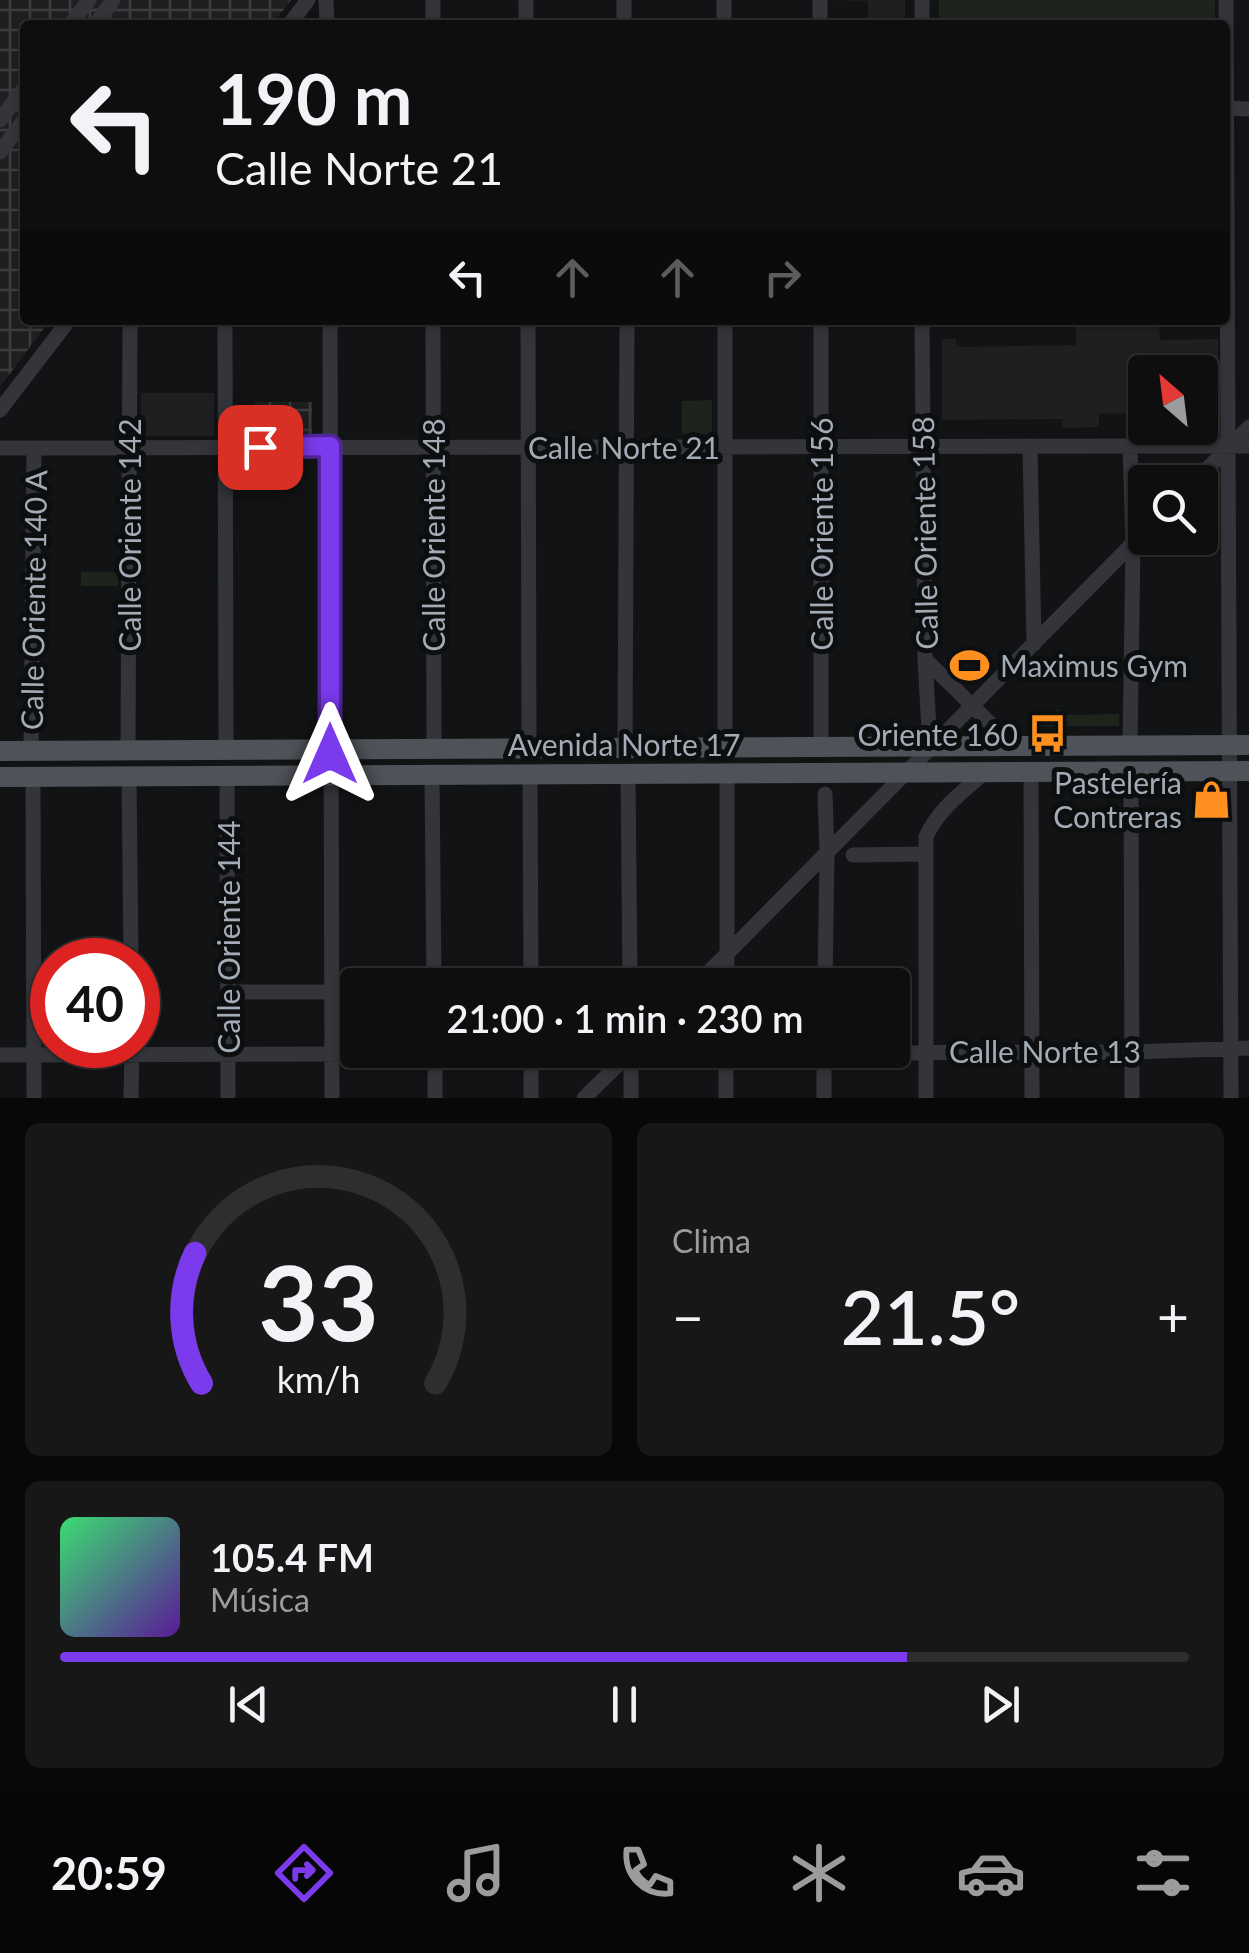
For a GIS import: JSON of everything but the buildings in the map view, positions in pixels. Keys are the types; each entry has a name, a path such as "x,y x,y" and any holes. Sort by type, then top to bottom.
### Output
{"main road":[{"name":"Avenida Norte 17","path":"0,751 1239,745"},
{"name":"Avenida Norte 17","path":"0,776 1239,771"}],"street":[{"path":"74,20 89,0"},
{"path":"293,20 308,0"},
{"path":"0,120 20,93"},
{"path":"0,152 20,126"},
{"path":"0,410 65,325"},
{"name":"Calle Oriente 142","path":"128,750 130,325"},
{"path":"224,325 226,750"},
{"path":"330,325 332,1098"},
{"name":"Calle Oriente 148","path":"433,325 434,750"},
{"path":"528,325 529,749"},
{"path":"625,748 627,325"},
{"path":"725,325 725,748"},
{"name":"Calle Oriente 156","path":"821,325 821,748"},
{"name":"Calle Oriente 158","path":"922,325 925,659 930,747"},
{"path":"1229,325 1239,745 1231,1098"},
{"path":"1229,340 1249,340"},
{"path":"1211,465 1249,427"},
{"path":"1130,445 1132,465"},
{"path":"1030,446 1034,644"},
{"name":"Calle Norte 21","path":"0,448 1249,446"},
{"name":"Calle Oriente 140 A","path":"31,750 34,450"},
{"path":"712,968 1128,549"},
{"path":"1130,746 1138,555"},
{"path":"925,659 1013,746"},
{"path":"926,1098 926,837 943,809 986,772"},
{"path":"1031,772 1032,1098"},
{"path":"1131,772 1132,1098"},
{"path":"628,774 630,968"},
{"path":"726,774 727,968"},
{"path":"432,775 434,968"},
{"path":"530,775 530,968"},
{"path":"33,776 34,938"},
{"path":"129,776 131,938"},
{"name":"Calle Oriente 144","path":"228,776 228,1098"},
{"path":"825,794 825,968"},
{"path":"852,855 925,854"},
{"path":"229,992 332,992"},
{"name":"Calle Norte 13","path":"910,1052 1249,1048"},
{"name":"Calle Norte 13","path":"160,1050 340,1053"},
{"name":"Calle Norte 13","path":"0,1055 30,1055"},
{"path":"34,1068 34,1098"},
{"path":"131,1098 132,1068"},
{"path":"435,1068 435,1098"},
{"path":"531,1068 531,1098"},
{"path":"584,1098 614,1068"},
{"path":"630,1098 631,1068"},
{"path":"726,1068 726,1098"},
{"path":"824,1068 824,1098"}],"shaded area":[{"path":"0,0 291,0 276,20 20,20 20,325 46,325 0,387"},
{"path":"831,0 905,0 905,20 868,20 868,1"},
{"path":"939,0 1215,0 1215,20 939,20"},
{"path":"1076,325 1159,325 1160,340 1218,339 1218,355 1128,355 1128,413 1099,414 1099,427 1063,428 1062,419 942,420 942,339 956,339 957,347 1076,345"},
{"path":"141,393 214,393 214,436 141,436"},
{"path":"712,400 712,434 682,434 682,401"},
{"path":"255,402 312,402 312,436 255,436"},
{"path":"81,572 118,572 118,586 81,586"},
{"path":"1058,709 1064,715 1119,714 1119,726 1041,726"}],"place":[{"name":"Maximus Gym","path":"970,665"},
{"name":"Oriente 160","path":"1048,734"},
{"name":"Pastelería Contreras","path":"1212,799"}],"route":[{"path":"260,447 330,446 330,754"}]}
